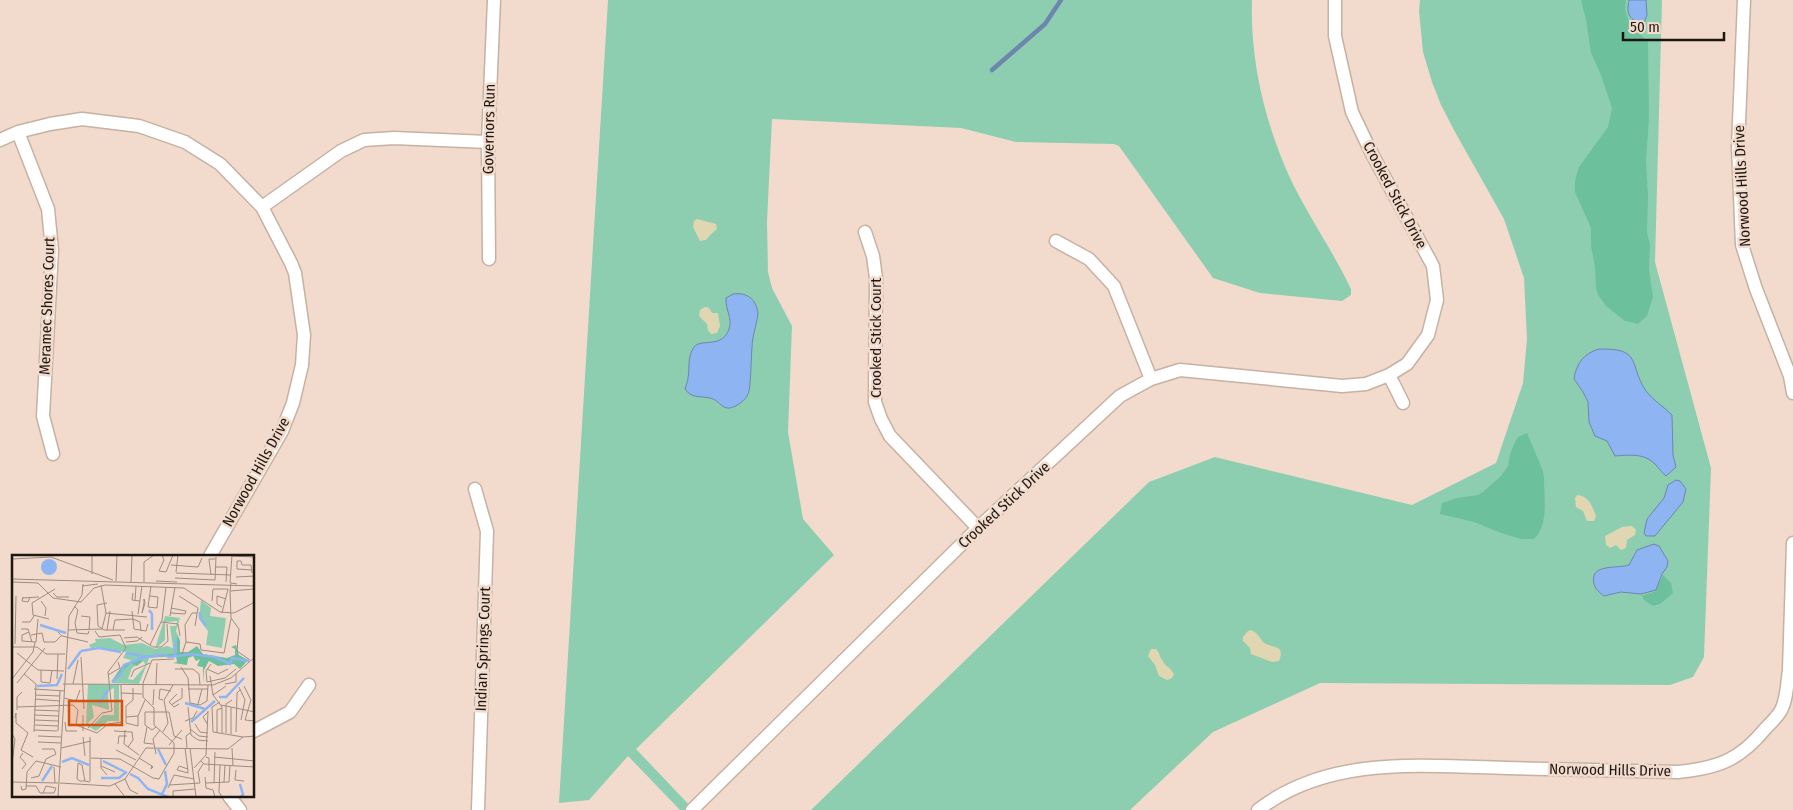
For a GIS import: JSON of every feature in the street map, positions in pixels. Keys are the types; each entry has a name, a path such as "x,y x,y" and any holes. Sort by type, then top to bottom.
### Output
{"street":[{"name":"Governors Run","path":"489,259 488,142 494,0"},
{"name":"Crooked Stick Drive","path":"692,810 978,528 1120,396 1151,379 1180,370 1342,386 1366,384 1389,375 1407,364 1428,335 1437,300 1433,266 1372,154 1352,112 1335,36 1335,0"},
{"name":"Norwood Hills Drive","path":"1744,0 1738,146 1742,245 1756,289 1790,376 1793,393"},
{"name":"Norwood Hills Drive","path":"0,140 18,132 82,119 140,126 185,142 220,164 262,207 295,273 304,335 302,365 293,403 282,431 211,555"},
{"name":"Meramec Shores Court","path":"18,132 48,209 52,250 43,416 53,454"},
{"path":"262,207 341,151 364,140 394,138 488,142"},
{"name":"Crooked Stick Court","path":"866,232 873,256 876,278 875,402 881,419 890,436 978,528"},
{"path":"1056,241 1089,259 1114,286 1151,379"},
{"path":"1389,375 1403,403"},
{"name":"Indian Springs Court","path":"475,490 487,531 478,810"},
{"name":"Norwood Hills Drive","path":"1258,810 1273,798 1328,775 1393,765 1678,772 1702,770 1726,762 1742,752 1757,739 1781,711 1789,670 1793,543"},
{"path":"255,730 290,712 309,685"},
{"path":"231,798 240,810"}],"green space":[{"path":"608,0 1252,0 1252,23 1257,69 1266,114 1273,136 1297,192 1351,289 1351,295 1342,301 1260,293 1213,278 1119,146 1114,144 1016,142 961,128 772,119 767,221 768,272 772,288 792,326 788,432 803,519 834,555 636,749 694,810 680,810 628,756 589,800 559,803"},
{"path":"1420,0 1662,0 1655,262 1711,468 1704,657 1693,677 1670,685 1320,683 1213,732 1130,810 811,810 1149,482 1215,457 1412,505 1496,463 1523,383 1527,339 1524,278 1504,219 1455,132 1432,82 1423,52 1419,11"},
{"path":"1581,0 1626,0 1625,7 1628,18 1634,28 1648,42 1647,232 1650,245 1649,270 1653,297 1647,316 1638,324 1625,321 1606,306 1598,295 1591,246 1591,228 1575,192 1579,167 1608,127 1612,108 1591,53"},
{"path":"1527,433 1543,471 1544,478 1544,519 1539,533 1534,539 1521,539 1474,522 1440,514 1442,503 1457,498 1478,495 1501,476 1508,466 1510,454 1518,437"},
{"path":"1663,575 1671,583 1673,593 1660,604 1653,606 1644,600 1642,596 1656,591"}],"sand":[{"path":"697,219 716,224 717,229 706,240 700,241 693,227 694,221"},
{"path":"705,307 709,308 712,313 718,313 720,326 717,333 711,334 707,324 699,316 700,310"},
{"path":"1577,495 1584,497 1590,502 1596,516 1594,521 1587,521 1583,511 1576,507 1575,498"},
{"path":"1632,526 1636,530 1635,535 1627,540 1626,548 1621,550 1616,545 1610,548 1606,545 1605,536 1622,527"},
{"path":"1251,630 1263,642 1277,647 1281,651 1279,661 1272,662 1251,654 1250,648 1243,641 1243,637"},
{"path":"1151,649 1157,650 1163,662 1174,674 1172,678 1167,680 1159,676 1155,665 1148,656"}],"water":[{"path":"1629,0 1646,0 1647,15 1644,23 1635,21 1628,13"},
{"path":"733,294 747,295 753,300 758,313 752,344 749,391 745,399 738,405 727,408 713,399 691,395 685,389 690,358 694,347 697,344 717,341 726,335 730,321 726,298"},
{"path":"1599,349 1613,349 1628,355 1632,359 1646,391 1672,415 1673,455 1676,467 1666,476 1651,460 1641,456 1615,456 1607,441 1595,436 1589,422 1588,402 1574,379 1579,364 1585,356"},
{"path":"1676,480 1680,481 1686,489 1683,502 1655,536 1646,536 1644,533 1647,519 1664,498 1668,485"},
{"path":"1654,544 1659,546 1668,561 1656,590 1641,594 1621,592 1604,596 1597,589 1594,584 1596,573 1605,568 1629,565 1637,550"}],"waterway":[{"path":"992,70 1045,24 1061,0"}]}
